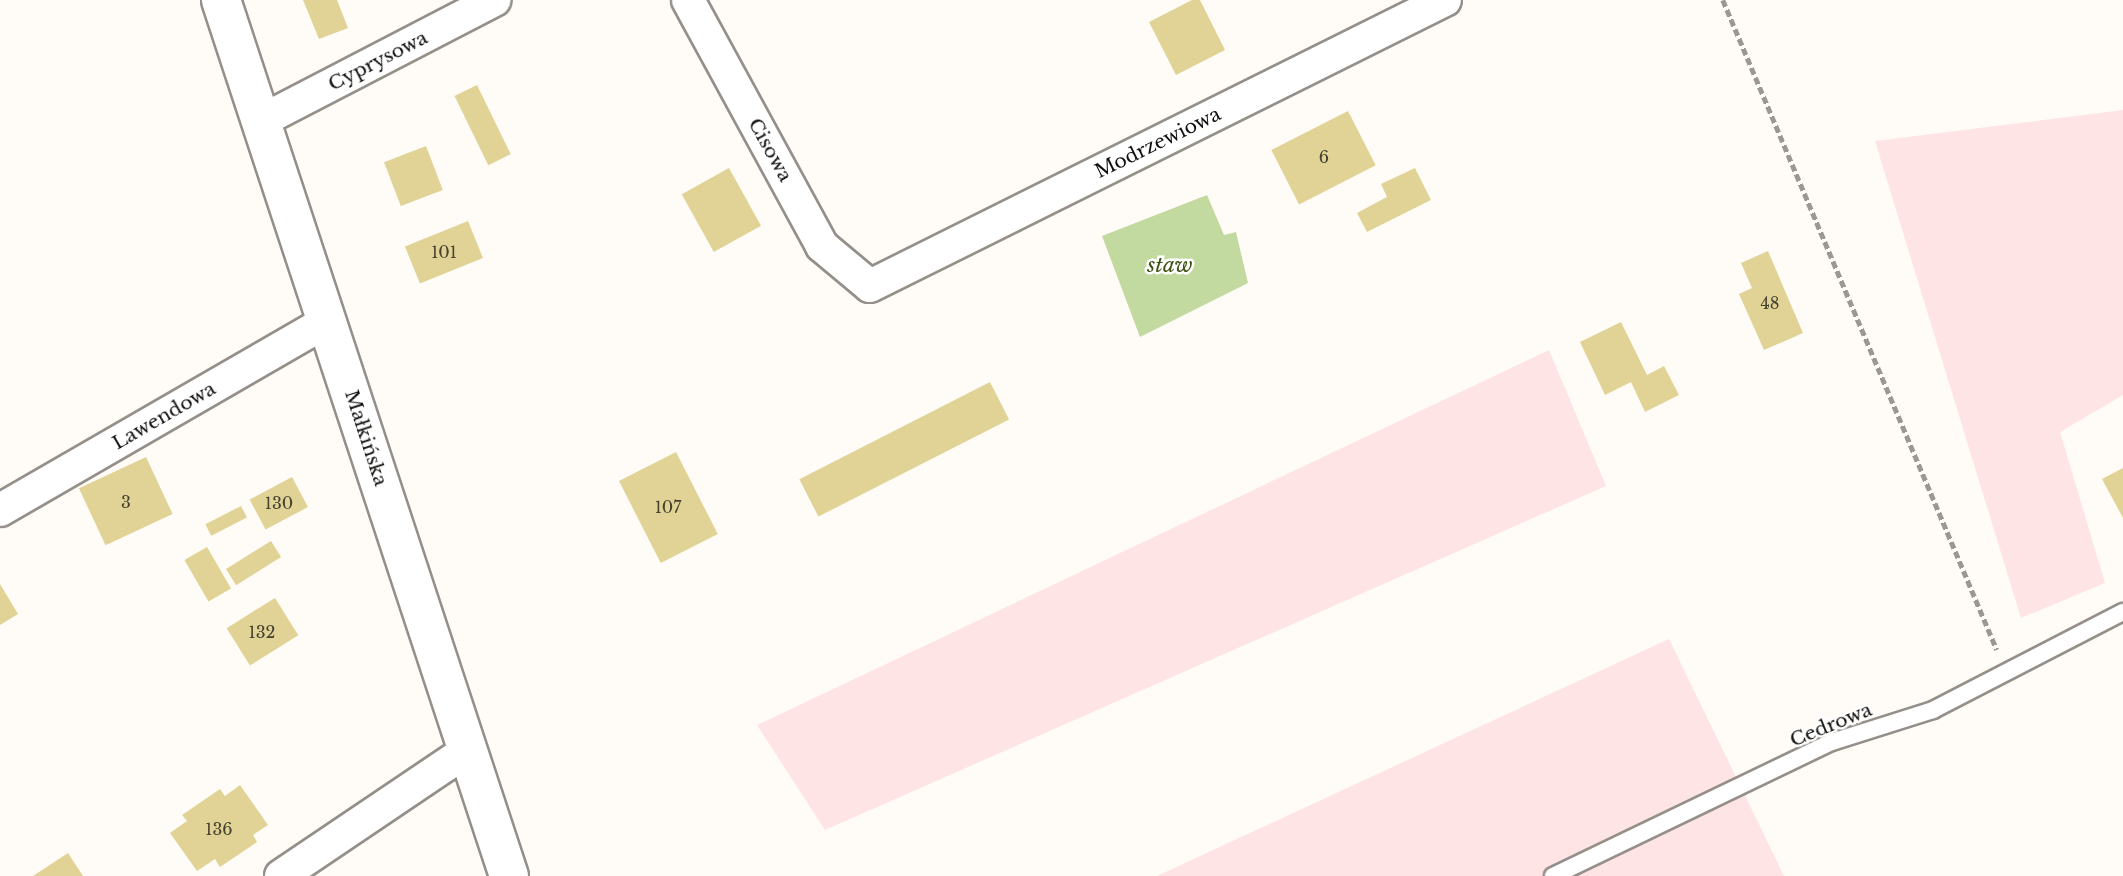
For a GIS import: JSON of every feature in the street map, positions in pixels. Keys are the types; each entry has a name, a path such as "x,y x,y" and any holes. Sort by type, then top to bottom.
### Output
{"main road":[{"name":"Małkińska","path":"221,0 509,876"}],"street":[{"name":"Cyprysowa","path":"261,121 494,0"},
{"name":"Cisowa","path":"688,0 822,246 870,286"},
{"name":"Modrzewiowa","path":"870,286 1445,0"},
{"name":"Lawendowa","path":"0,510 328,321"},
{"path":"281,876 469,748"}],"lane":[{"name":"Cedrowa","path":"1553,876 1832,743 1933,710 2123,612"}],"path":[{"path":"1723,0 1978,596 2005,671"}],"shaded area":[{"path":"2123,110 2123,395 2060,432 2105,583 2021,618 1875,141"},
{"path":"1549,350 1606,486 825,830 757,725"},
{"path":"1669,639 1784,876 1157,876"}],"water":[{"name":"staw","path":"1207,195 1224,235 1236,232 1248,283 1140,337 1102,236"}],"building":[{"path":"303,0 337,0 348,28 319,39"},
{"path":"1192,0 1200,0 1225,50 1176,75 1149,22"},
{"path":"477,85 511,154 488,165 455,96"},
{"path":"1348,111 1376,165 1299,204 1271,150"},
{"path":"426,146 443,190 401,206 384,162"},
{"path":"729,168 761,226 714,252 682,194"},
{"path":"1415,168 1431,200 1367,232 1357,213 1387,197 1381,184"},
{"path":"468,221 483,258 420,284 405,246"},
{"path":"1768,251 1803,333 1764,350 1739,294 1752,288 1741,263"},
{"path":"1621,322 1647,375 1664,366 1679,395 1645,412 1631,382 1605,395 1580,342"},
{"path":"990,382 1009,419 818,517 799,479"},
{"path":"676,452 718,534 661,563 619,481"},
{"path":"146,457 173,514 106,545 79,488"},
{"path":"2123,468 2123,518 2102,479"},
{"path":"292,477 308,507 266,530 250,500"},
{"path":"241,506 247,518 211,536 205,524"},
{"path":"271,541 281,557 236,585 226,569"},
{"path":"207,547 231,589 208,602 184,560"},
{"path":"0,584 18,614 0,625"},
{"path":"275,598 298,635 250,666 227,628"},
{"path":"240,785 268,825 253,835 257,842 220,867 215,859 197,871 170,833 187,821 182,815 220,789 225,796"},
{"path":"68,853 83,876 33,876"}]}
